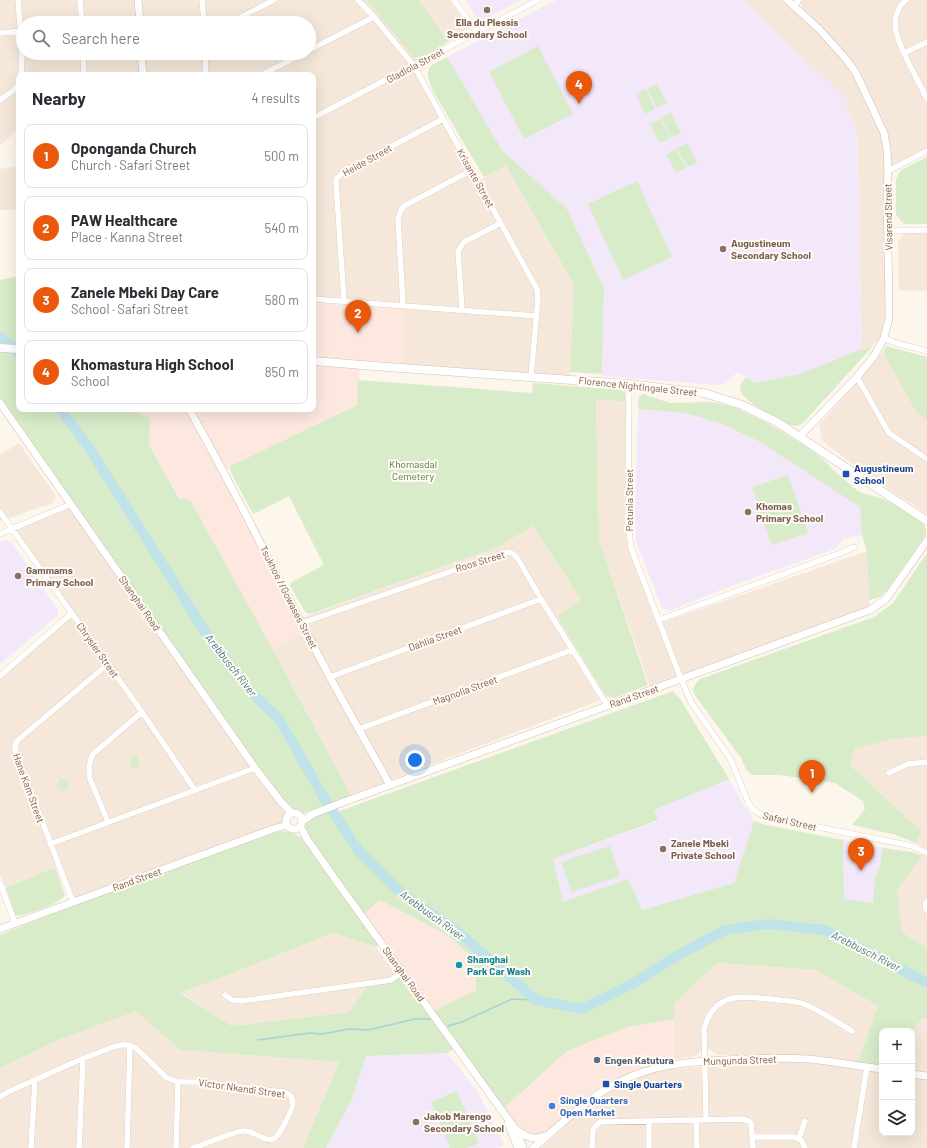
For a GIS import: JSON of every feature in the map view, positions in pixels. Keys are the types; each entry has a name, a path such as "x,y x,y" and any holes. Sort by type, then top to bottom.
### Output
{"main road":[{"path":"0,348 16,348"},
{"name":"Florence Nightingale Street","path":"316,361 692,390 730,400 767,417 800,436 927,521"}],"street":[{"path":"18,0 20,16"},
{"path":"80,0 81,16"},
{"path":"138,0 139,16"},
{"path":"202,0 203,16"},
{"path":"242,16 263,3 274,0"},
{"name":"Krisante Street","path":"358,0 374,17 414,66 537,289 538,299 531,377"},
{"path":"454,0 476,32"},
{"name":"Gladiola Street","path":"316,116 538,0"},
{"name":"Visarend Street","path":"787,0 819,30 846,59 856,73 884,133 887,150 888,171 889,318 884,338 874,356 858,378 800,436"},
{"path":"794,6 799,0"},
{"path":"906,0 896,15 896,33 904,53 926,97"},
{"path":"316,46 374,17"},
{"path":"0,34 16,32"},
{"path":"904,53 927,42"},
{"path":"21,72 22,60"},
{"path":"83,60 84,72"},
{"path":"141,60 142,72"},
{"path":"205,60 206,72"},
{"path":"267,72 290,60"},
{"path":"0,100 16,87"},
{"name":"Heide Street","path":"344,301 336,183 337,178 346,171 443,119"},
{"path":"888,171 927,151"},
{"path":"403,305 398,219 400,210 404,206 472,170"},
{"path":"462,310 458,251 464,242 501,223"},
{"path":"888,231 927,230"},
{"path":"316,299 536,316"},
{"path":"884,338 896,343 927,351"},
{"path":"858,378 889,433 927,459"},
{"name":"Petunia Street","path":"629,384 629,540 681,679"},
{"name":"Shanghai Road","path":"0,403 255,768 502,1110 516,1130 523,1148"},
{"name":"Tsukhoe //Gowases Street","path":"191,412 221,465 330,677 390,786"},
{"path":"0,534 71,504"},
{"name":"Chrysler Street","path":"0,512 142,712 195,790"},
{"name":"Rand Street","path":"0,929 607,705 851,617 878,605 892,593 927,541"},
{"path":"659,620 854,547"},
{"name":"Roos Street","path":"302,623 507,552 512,553 518,559 572,650 607,705"},
{"name":"Dahlia Street","path":"330,677 541,599"},
{"path":"0,676 72,613"},
{"name":"Magnolia Street","path":"358,729 572,650"},
{"name":"Hane Kam Street","path":"73,902 15,750 15,745 18,740 108,664"},
{"name":"Safari Street","path":"681,679 691,702 731,760 748,802 756,812 768,817 912,846 927,853"},
{"path":"108,822 88,772 91,760 94,754 142,712"},
{"path":"889,773 908,764 927,762"},
{"path":"50,844 255,768"},
{"path":"0,883 15,923"},
{"path":"927,901 927,911"},
{"path":"225,995 232,1000 241,1001 391,980 402,972"},
{"path":"706,1119 704,1029 706,1020 713,1011 729,998 744,997 802,1004 852,1031"},
{"path":"127,1148 130,1045"},
{"path":"0,1097 35,1080 113,1047 130,1045 136,1048 167,1078 178,1082 176,1148"},
{"name":"Mungunda Street","path":"533,1148 578,1108 629,1077 652,1069 674,1064 705,1061 795,1058 879,1069"},
{"path":"79,1148 83,1059"},
{"path":"854,1148 867,1067"},
{"path":"915,1074 927,1076"},
{"path":"31,1148 35,1080"},
{"name":"Victor Nkandi Street","path":"178,1082 197,1082 285,1092 293,1099 293,1104 280,1133 274,1139 267,1139 253,1133 242,1131 193,1148"},
{"name":"Mungunda Street","path":"540,1148 604,1091"},
{"name":"Shanghai Road","path":"502,1110 518,1148"},
{"path":"592,1148 594,1130 600,1122 741,1119 751,1123 753,1148"},
{"path":"696,1120 697,1148"},
{"path":"799,1138 805,1121"},
{"path":"649,1122 649,1148"},
{"path":"516,1130 526,1136 536,1138 550,1134"},
{"path":"752,1138 799,1138 804,1143 805,1148"}],"shaded area":[{"path":"0,0 450,0 468,28 414,65 478,181 506,166 574,285 570,379 403,368 316,301 316,72 16,72 16,131 0,146"},
{"name":"Ella du Plessis Secondary School","path":"465,0 521,0 483,20 478,19"},
{"name":"Augustineum Secondary School","path":"556,0 742,0 846,98 849,102 845,106 857,130 862,349 800,374 754,383 738,372 724,384 715,385 602,376 604,288 567,209 502,150 447,57"},
{"path":"742,0 780,0 791,9 805,17 799,0 927,0 927,151 888,171 887,329 872,347 862,349 857,130 845,106 849,102"},
{"path":"16,166 16,210 0,210 0,169"},
{"path":"927,230 927,291 899,290 898,241 908,231"},
{"path":"316,299 403,305 403,368 360,365 357,405 226,470 194,412 316,412"},
{"path":"883,352 916,412 927,420 927,514 866,474 822,441 819,425"},
{"path":"596,399 626,402 625,526 628,547 658,624 867,551 870,610 651,690 599,539"},
{"name":"Khomas Primary School","path":"638,409 685,413 720,423 760,442 861,507 862,535 844,538 835,549 728,587 669,611 662,608 636,541 635,516"},
{"path":"136,412 188,412 304,632 272,648 190,501 180,498 149,445 150,418"},
{"path":"19,443 56,496 53,503 0,521 0,455"},
{"path":"71,504 281,802 287,818 273,829 74,898 61,865 6,888 0,874 0,676 72,613 11,529"},
{"path":"533,526 581,600 557,616 602,690 609,697 351,795 272,648 304,632 298,619 498,547"},
{"name":"Gammams Primary School","path":"6,540 12,543 58,610 58,615 0,664 0,542"},
{"path":"927,736 927,948 902,932 897,891 926,849 916,843 922,832 850,765 855,749 893,739"},
{"name":"Zanele Mbeki Private School","path":"729,779 754,821 734,883 642,910 628,879 563,903 553,859 658,821 654,810"},
{"path":"843,840 883,848 880,864 875,878 873,903 844,899"},
{"path":"380,900 447,935 474,958 476,990 432,1013 362,916"},
{"path":"333,933 376,947 397,976 368,984 349,1012 232,1026 180,992 230,974"},
{"path":"717,963 816,970 878,1006 858,1062 806,1055 717,1055 710,1049 701,1051 696,1056 674,1060 674,1004"},
{"path":"136,1010 182,1050 339,1062 303,1148 0,1148 0,1068 58,1040"},
{"path":"923,1018 927,1020 927,1073 915,1071 915,1028"},
{"path":"674,1019 674,1064 620,1081 550,1134 526,1136 502,1110 567,1051 628,1027"},
{"name":"Jakob Marengo Secondary School","path":"447,1053 477,1091 504,1145 498,1148 326,1148 352,1099 365,1056"},
{"name":"Single Quarters","path":"768,1061 813,1062 863,1069 853,1148 540,1148 603,1091 612,1086 674,1064 674,1069"},
{"path":"869,1070 879,1072 879,1136 915,1136 915,1077 927,1079 927,1148 857,1148"}],"green space":[{"path":"367,0 419,0 448,42 420,57 415,57"},
{"path":"538,46 573,114 524,139 489,72"},
{"path":"447,57 502,150 567,209 604,288 602,374 570,372 574,285 506,166 484,177 433,91 428,78 429,70 435,63"},
{"path":"657,84 667,103 657,108 647,89"},
{"path":"646,89 655,109 645,114 636,94"},
{"path":"671,113 681,133 671,138 661,118"},
{"path":"660,119 670,138 660,143 650,124"},
{"path":"688,143 697,163 687,167 677,148"},
{"path":"676,149 686,168 676,173 666,154"},
{"path":"927,157 927,224 904,224 896,215 896,179 901,170"},
{"path":"637,181 672,257 623,280 588,204"},
{"path":"16,277 16,412 136,412 150,418 149,445 179,498 190,500 351,795 299,815 292,813 281,802 0,403 0,280"},
{"path":"886,346 927,357 927,420 916,412 883,352"},
{"path":"872,347 803,423 797,426 790,425 761,409 741,393 740,387 746,377 754,383 800,374 862,349"},
{"name":"Khomasdal Cemetery","path":"358,380 532,393 533,383 622,390 625,393 626,402 596,399 599,539 648,685 614,698 607,696 602,690 557,616 581,600 533,526 498,547 310,614 305,612 290,585 292,582 324,565 289,496 253,514 230,471 231,466 357,405"},
{"path":"643,394 670,403 711,402 734,407 769,424 805,446 824,460 834,471 859,492 897,505 924,525 926,535 887,590 880,597 869,600 867,552 862,535 860,507 760,442 720,423 685,413 638,409 639,397"},
{"path":"788,475 808,533 771,545 752,487"},
{"path":"927,553 927,736 893,739 855,749 850,765 922,832 916,843 896,835 852,825 865,809 863,801 835,783 779,775 752,775 747,771 741,758 697,699 693,688 700,679 874,617 893,603"},
{"path":"673,691 680,699 729,779 654,810 658,820 553,859 563,902 628,879 642,910 734,883 754,821 766,825 843,840 844,899 873,903 875,878 880,864 883,848 922,855 897,891 902,932 927,948 927,1020 923,1018 915,1028 879,1028 879,1065 858,1062 878,1006 816,970 717,963 674,1004 674,1019 628,1027 567,1051 502,1110 457,1047 447,1053 366,1056 352,1099 326,1148 303,1148 339,1062 181,1050 136,1011 58,1040 0,1068 0,935 54,913 275,832 291,832 304,841 378,945 376,947 333,933 180,993 232,1026 349,1012 368,984 385,981 402,972 432,1012 476,990 474,958 447,935 380,900 362,916 307,839 302,821 330,808 358,850 374,866 358,848 336,813","holes":["677,955 634,983 582,1009 549,1002 583,1007 633,983"]},
{"path":"133,755 137,755 139,765 132,770 129,761"},
{"path":"62,778 68,780 67,783 69,785 67,789 62,791 57,786 59,780"},
{"path":"610,846 620,876 572,892 561,862"},
{"path":"55,867 65,895 58,902 17,916 6,888"},
{"path":"457,1091 479,1143 467,1148 450,1148 431,1102"}],"waterway":[{"name":"Arebbusch River","path":"0,337 13,346 16,350"},
{"name":"Arebbusch River","path":"62,412 90,449 212,643 251,692 279,719 324,798 358,850 401,893 457,931 536,1000 582,1009 634,983 675,957 725,930 768,924 825,930 927,983"},
{"path":"448,1026 462,1022 512,999 536,1000"},
{"path":"258,1040 309,1033 322,1034 349,1029 368,1030 415,1019 430,1019"}],"place":[{"name":"Ella du Plessis Secondary School","path":"487,10"},
{"name":"Khomastura High School","path":"579,104"},
{"name":"Augustineum Secondary School","path":"723,249"},
{"name":"PAW Healthcare","path":"358,333"},
{"name":"Augustineum School","path":"846,474"},
{"name":"Khomas Primary School","path":"748,512"},
{"name":"Gammams Primary School","path":"18,576"},
{"name":"Oponganda Church","path":"812,793"},
{"name":"Zanele Mbeki Private School","path":"663,849"},
{"name":"Zanele Mbeki Day Care","path":"861,871"},
{"name":"Shanghai Park Car Wash","path":"459,965"},
{"name":"Engen Katutura","path":"597,1060"},
{"name":"Single Quarters","path":"606,1084"},
{"name":"Single Quarters Open Market","path":"552,1106"},
{"name":"Jakob Marengo Secondary School","path":"416,1122"}]}
